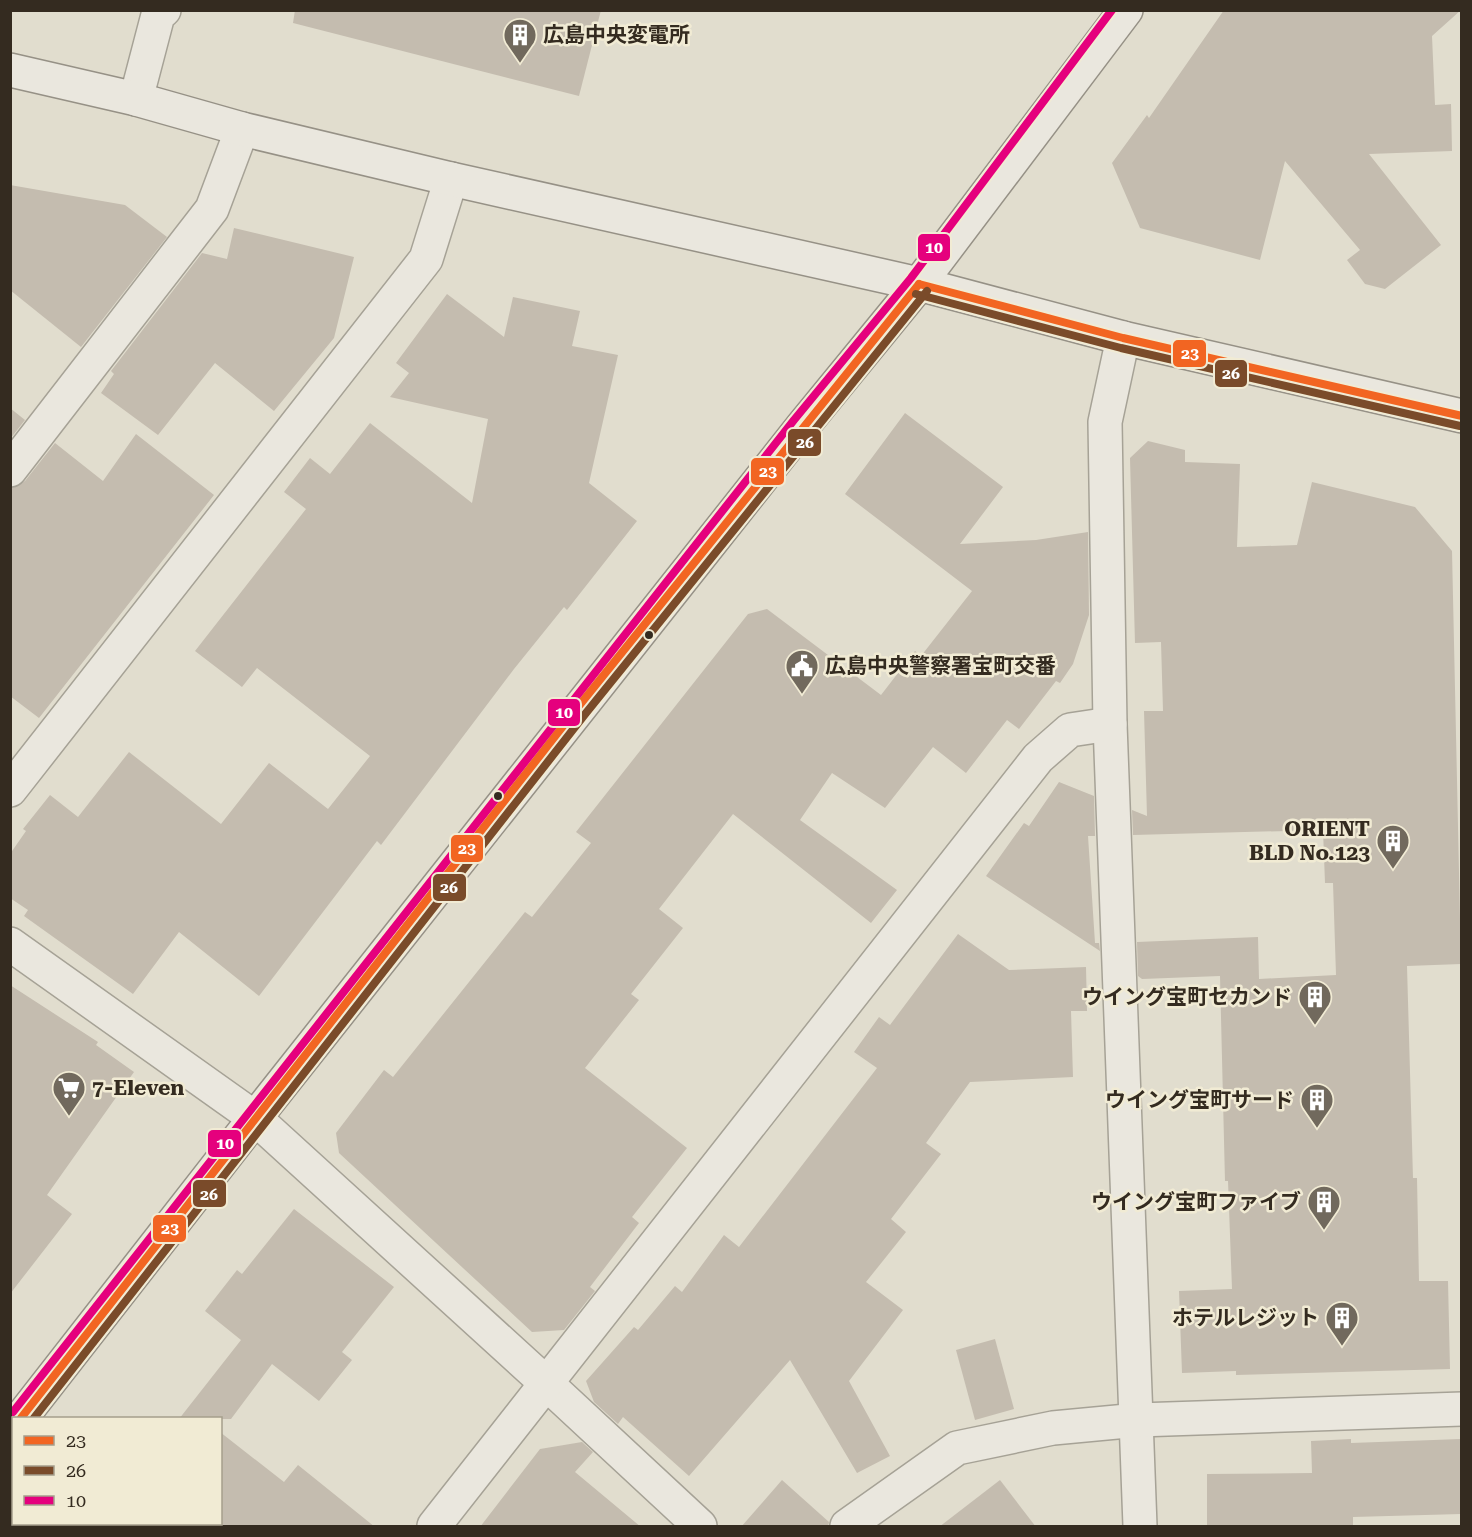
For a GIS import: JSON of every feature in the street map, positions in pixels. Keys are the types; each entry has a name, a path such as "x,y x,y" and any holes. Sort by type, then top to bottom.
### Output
{"street":[{"path":"136,99 158,15 164,10"},
{"path":"23,1417 255,1118 802,427 919,284 1126,10"},
{"path":"11,72 136,99 242,129 451,179 919,284 1123,338 1461,416"},
{"path":"10,470 212,208 242,129"},
{"path":"10,790 426,258 451,179"},
{"path":"1123,338 1105,422 1110,724 1138,1420 1140,1527"},
{"path":"434,1527 1038,758 1070,730 1110,724"},
{"path":"10,944 255,1118 546,1383 700,1527"},
{"path":"847,1527 957,1448 1053,1428 1138,1420 1461,1409"}],"building":[{"name":"広島中央変電所","path":"295,10 601,10 579,96 293,23"},
{"path":"1224,10 1461,10 1432,36 1435,105 1451,104 1452,151 1369,154 1441,245 1385,289 1365,284 1347,260 1360,250 1285,161 1260,260 1140,228 1112,163 1147,115 1149,118"},
{"path":"10,185 125,205 167,237 81,347 10,290"},
{"path":"234,228 354,257 334,338 274,411 215,363 158,435 101,393 114,374 111,371 202,253 227,259"},
{"path":"447,294 504,337 513,297 580,311 572,346 618,355 589,483 637,521 567,610 564,607 514,669 381,845 377,841 259,996 179,932 133,994 24,916 28,910 10,898 10,854 26,831 23,829 50,795 78,817 129,752 221,824 269,763 328,809 370,756 257,668 242,687 195,651 306,509 284,492 310,458 330,474 370,423 472,503 488,419 390,397 409,373 396,363"},
{"path":"10,408 25,420 10,439"},
{"path":"905,413 1003,487 960,544 1036,540 1088,532 1089,615 1073,664 1060,683 1056,681 1019,729 1007,720 966,773 933,747 885,808 832,773 800,820 897,890 871,923 733,814 659,909 683,928 631,994 639,1000 585,1068 687,1148 632,1217 639,1223 590,1287 595,1291 564,1330 532,1332 339,1153 336,1133 384,1070 393,1077 525,912 532,917 591,843 576,832 748,614 767,609 881,695 915,651 921,656 972,591 845,494"},
{"path":"136,434 214,495 39,718 10,696 10,488 25,481 55,443 103,481"},
{"path":"1148,441 1185,450 1185,462 1240,464 1237,547 1297,545 1312,482 1415,507 1452,551 1461,964 1407,966 1413,1178 1417,1178 1419,1281 1448,1281 1450,1369 1236,1375 1236,1371 1182,1373 1179,1291 1232,1289 1228,1181 1225,1181 1220,976 1142,979 1138,976 1137,942 1258,937 1259,979 1336,975 1333,883 1325,883 1323,830 1133,835 1132,810 1147,816 1144,711 1163,711 1161,642 1135,643 1130,458"},
{"path":"1059,782 1094,796 1095,836 1088,836 1095,943 1099,943 1100,951 986,876 1024,823 1029,826"},
{"path":"958,934 1009,970 1086,967 1087,1011 1071,1011 1073,1077 970,1082 926,1143 941,1154 891,1219 906,1232 866,1282 903,1310 849,1381 890,1456 857,1473 790,1360 689,1476 623,1417 618,1424 594,1402 586,1381 634,1327 638,1330 675,1286 682,1292 724,1235 739,1247 877,1068 854,1052 879,1017 890,1025"},
{"path":"10,985 98,1042 96,1045 134,1072 47,1195 72,1214 10,1294"},
{"path":"294,1209 394,1287 342,1352 352,1360 319,1401 272,1364 231,1419 181,1417 241,1340 205,1311 237,1270 242,1274"},
{"path":"995,1339 1014,1409 975,1420 956,1350"},
{"path":"222,1434 284,1482 298,1465 375,1527 220,1527 222,1525"},
{"path":"1351,1439 1351,1443 1461,1439 1461,1514 1353,1517 1353,1527 1207,1527 1207,1474 1312,1473 1311,1441"},
{"path":"582,1442 593,1452 575,1472 641,1527 480,1527 540,1449"},
{"path":"782,1480 829,1522 828,1527 741,1527"},
{"path":"1000,1480 1036,1527 939,1527"}],"transit line":[{"name":"10","path":"13,1412 794,420 911,278 1112,10"},
{"name":"23","path":"919,284 1123,338 1462,416"},
{"name":"23","path":"22,1417 578,707 919,284"},
{"name":"26","path":"35,1417 586,713 927,291"},
{"name":"26","path":"916,294 1121,348 1460,426"}],"place":[{"name":"広島中央変電所","path":"520,64"},
{"name":"広島中央警察署宝町交番","path":"802,695"},
{"name":"ORIENT BLD No.123","path":"1393,870"},
{"name":"ウイング宝町セカンド","path":"1315,1026"},
{"name":"7-Eleven","path":"69,1117"},
{"name":"ウイング宝町サード","path":"1317,1129"},
{"name":"ウイング宝町ファイブ","path":"1324,1231"},
{"name":"ホテルレジット","path":"1342,1347"}]}
